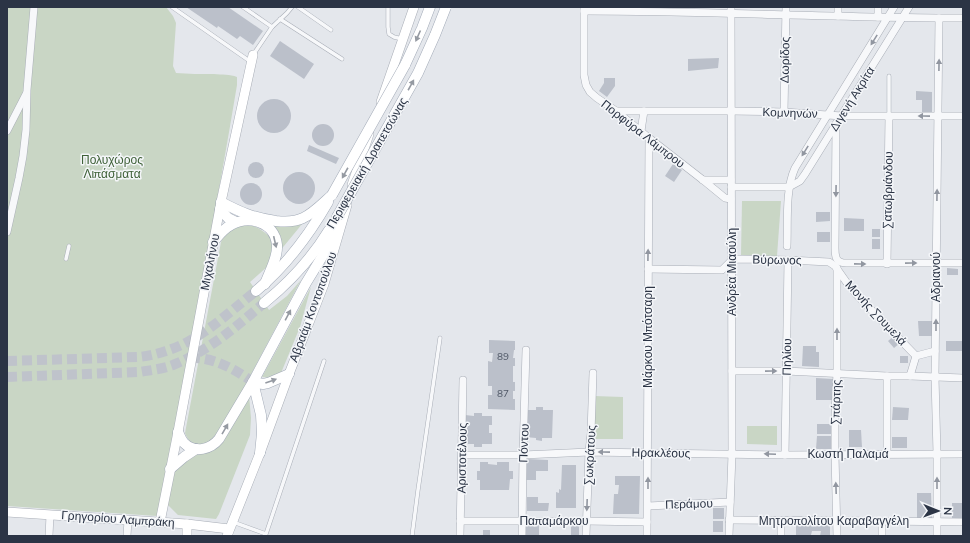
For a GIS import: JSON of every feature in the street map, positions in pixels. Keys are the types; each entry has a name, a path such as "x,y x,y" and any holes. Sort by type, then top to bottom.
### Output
{"main road":[{"name":"Περιφερειακή Δραπετσώνας","path":"256,291 265,284 286,262 314,227 405,65 430,7"},
{"name":"Περιφερειακή Δραπετσώνας","path":"264,303 282,288 311,256 337,217 418,72 446,7"},
{"path":"220,206 261,219 286,222 303,218 332,195"},
{"path":"220,206 228,218 236,222"},
{"path":"178,432 188,446 196,449 210,447 219,440 253,382 306,283 325,252 337,217"},
{"path":"213,242 223,230 236,222 247,220 257,221 264,224 270,229 277,244 277,252 265,284"},
{"path":"253,382 263,384 268,383 289,374"},
{"path":"253,382 261,415 262,433 260,453"},
{"path":"170,469 184,456 196,449"}],"street":[{"path":"7,227 23,156 34,7"},
{"name":"Αβραάμ Κοντοπούλου","path":"229,529 260,453 324,284 356,173 414,7"},
{"path":"838,7 838,16"},
{"path":"878,7 878,16"},
{"name":"Διγενή Ακρίτα","path":"789,187 795,168 894,7"},
{"name":"Διγενή Ακρίτα","path":"789,187 800,181 805,174 909,7"},
{"path":"584,9 786,11 838,16 963,18"},
{"name":"Πορφύρα Λάμπρου","path":"584,9 584,74 586,85 590,92 616,110 725,198 731,199"},
{"name":"Ανδρέα Μιαούλη","path":"729,536 732,454 731,10"},
{"name":"Δωρίδος","path":"784,112 786,11"},
{"name":"Αδριανού","path":"937,536 935,377 939,18"},
{"name":"Μιχαλήνου","path":"160,522 220,206 253,59"},
{"path":"7,131 27,90"},
{"name":"Κομνηνών","path":"616,110 784,112 842,116 963,116"},
{"path":"641,131 644,111"},
{"name":"Σατωβριάνδου","path":"886,264 889,116"},
{"path":"836,124 835,257 842,263 963,264"},
{"name":"Μάρκου Μπότσαρη","path":"648,536 649,138"},
{"path":"703,180 789,187 787,246"},
{"name":"Βύρωνος","path":"648,269 722,270 732,260 739,259 829,262 837,268"},
{"name":"Πηλίου","path":"785,454 788,260"},
{"name":"Μονής Σουμελά","path":"837,268 856,294 916,356"},
{"name":"Σπάρτης","path":"837,268 837,373 835,414 837,536"},
{"name":"Πόντου","path":"522,536 526,350"},
{"name":"Μονής Σουμελά","path":"916,356 936,351"},
{"name":"Μονής Σουμελά","path":"910,376 916,356"},
{"path":"732,371 786,371 963,378"},
{"name":"Σωκράτους","path":"586,536 593,373"},
{"path":"887,376 887,454"},
{"name":"Αριστοτέλους","path":"460,536 463,380"},
{"name":"Ηρακλέους","path":"462,455 523,455 589,452 732,454"},
{"name":"Κωστή Παλαμά","path":"732,454 963,454"},
{"name":"Περάμου","path":"648,506 730,502"},
{"name":"Γρηγορίου Λαμπράκη","path":"7,512 187,524 229,529"},
{"path":"49,536 50,515"},
{"path":"127,536 128,520"},
{"name":"Παπαμάρκου","path":"460,521 586,520 648,522"},
{"name":"Μητροπολίτου Καραβαγγέλη","path":"729,520 963,522"},
{"path":"781,520 781,536"},
{"path":"882,521 882,536"},
{"path":"187,524 187,536"}],"lane":[{"path":"172,7 253,59 272,27 287,14 292,7"},
{"path":"243,7 272,27"},
{"path":"298,7 331,30"},
{"path":"388,7 389,34 403,40"},
{"path":"280,19 342,59"},
{"path":"889,76 889,116"},
{"path":"66,259 69,246"},
{"path":"412,536 440,338"},
{"path":"229,529 266,535 324,361"}],"green space":[{"name":"Πολυχώρος Λιπάσματα","path":"7,7 166,7 176,23 173,66 176,73 232,75 237,77 237,85 209,247 157,516 7,506"},
{"path":"742,201 781,201 777,256 741,255"},
{"path":"305,220 279,252 276,228 271,222"},
{"path":"251,225 264,232 269,236 272,243 273,251 268,266 250,282 269,310 287,296 301,280 221,431 211,443 195,444 189,441 185,433 221,242 224,235 236,227"},
{"path":"311,287 300,327 281,373 271,378 262,377"},
{"path":"249,395 251,418 250,435 219,514 216,519 178,515 167,504 176,467 189,456 207,451"},
{"path":"594,396 623,397 623,439 594,439"},
{"path":"747,426 777,426 777,445 747,444"}],"building":[{"path":"186,7 228,7 263,31 253,45 240,36 237,39 218,26 217,28"},
{"path":"280,41 314,64 304,79 270,56"},
{"path":"719,58 718,68 688,71 688,59"},
{"path":"604,78 615,78 615,86 607,97 599,91 604,83"},
{"path":"916,91 932,92 932,112 922,112 922,100 916,100"},
{"path":"274,99 286,104 291,116 286,128 274,133 262,128 257,116 262,104"},
{"path":"323,124 331,127 334,135 331,143 323,146 315,143 312,135 315,127"},
{"path":"309,145 339,158 336,164 307,151"},
{"path":"253,162 259,162 264,167 262,176 259,178 253,178 248,173 248,167"},
{"path":"673,164 682,170 674,182 665,176"},
{"path":"296,172 302,172 311,176 315,188 311,200 302,204 296,204 287,200 283,191 283,185 287,176"},
{"path":"251,183 259,186 262,194 259,202 251,205 243,202 240,194 243,186"},
{"path":"816,212 830,212 830,221 816,222"},
{"path":"844,218 864,219 864,231 844,231"},
{"path":"872,229 880,229 880,237 872,237"},
{"path":"817,232 830,232 830,242 817,242"},
{"path":"872,239 880,239 880,249 872,249"},
{"path":"947,268 958,269 958,275 947,275"},
{"path":"918,321 932,321 932,336 919,336"},
{"path":"894,336 900,343 894,348 888,341"},
{"path":"489,340 515,341 513,358 515,358 515,366 513,366 513,382 515,382 515,391 513,391 513,399 515,399 515,410 488,409 488,395 492,395 492,386 488,386 488,361 492,362 493,353 489,353"},
{"path":"946,341 963,341 963,351 946,351"},
{"path":"803,346 816,346 816,352 819,352 819,367 802,366"},
{"path":"900,356 908,356 908,363 900,363"},
{"path":"816,378 833,379 833,400 816,400"},
{"path":"536,407 543,407 543,410 553,410 552,438 542,438 542,441 536,440 536,438 525,437 525,410 536,410"},
{"path":"893,407 909,408 908,420 892,420"},
{"path":"474,413 482,413 482,416 492,416 492,425 489,425 489,433 492,433 492,444 482,444 482,447 474,447 474,444 464,444 465,415 474,416"},
{"path":"817,424 831,424 831,434 817,434"},
{"path":"849,430 861,430 862,447 849,447"},
{"path":"817,436 831,436 831,449 816,449"},
{"path":"892,437 907,437 907,448 892,448"},
{"path":"527,459 548,460 548,471 536,471 536,480 526,480"},
{"path":"480,462 488,462 488,464 497,465 497,462 509,462 509,471 513,471 513,479 510,479 509,490 480,490 480,480 477,480 477,471 480,471"},
{"path":"562,465 576,465 576,508 556,508 556,492 559,493 559,489 561,490"},
{"path":"615,476 640,476 639,514 613,514 614,494 618,494 619,485 615,485"},
{"path":"917,493 931,493 932,518 917,518"},
{"path":"527,497 538,497 538,503 549,503 548,511 527,511"},
{"path":"952,503 963,503 963,519 952,519"},
{"path":"713,508 724,508 724,519 713,519"},
{"path":"713,521 723,521 723,532 713,532"},
{"path":"796,521 830,522 830,536 820,536 821,531 812,531 811,535 796,535"},
{"path":"525,522 539,523 539,536 525,536"},
{"path":"571,522 579,522 579,536 571,536"},
{"path":"483,530 490,530 490,536 483,536"}],"tunnel":[{"path":"7,361 139,357 159,353 179,346 202,333 256,291"},
{"path":"7,377 140,372 173,365 210,346 264,303"},
{"path":"190,358 199,358 231,368 253,382"}]}
